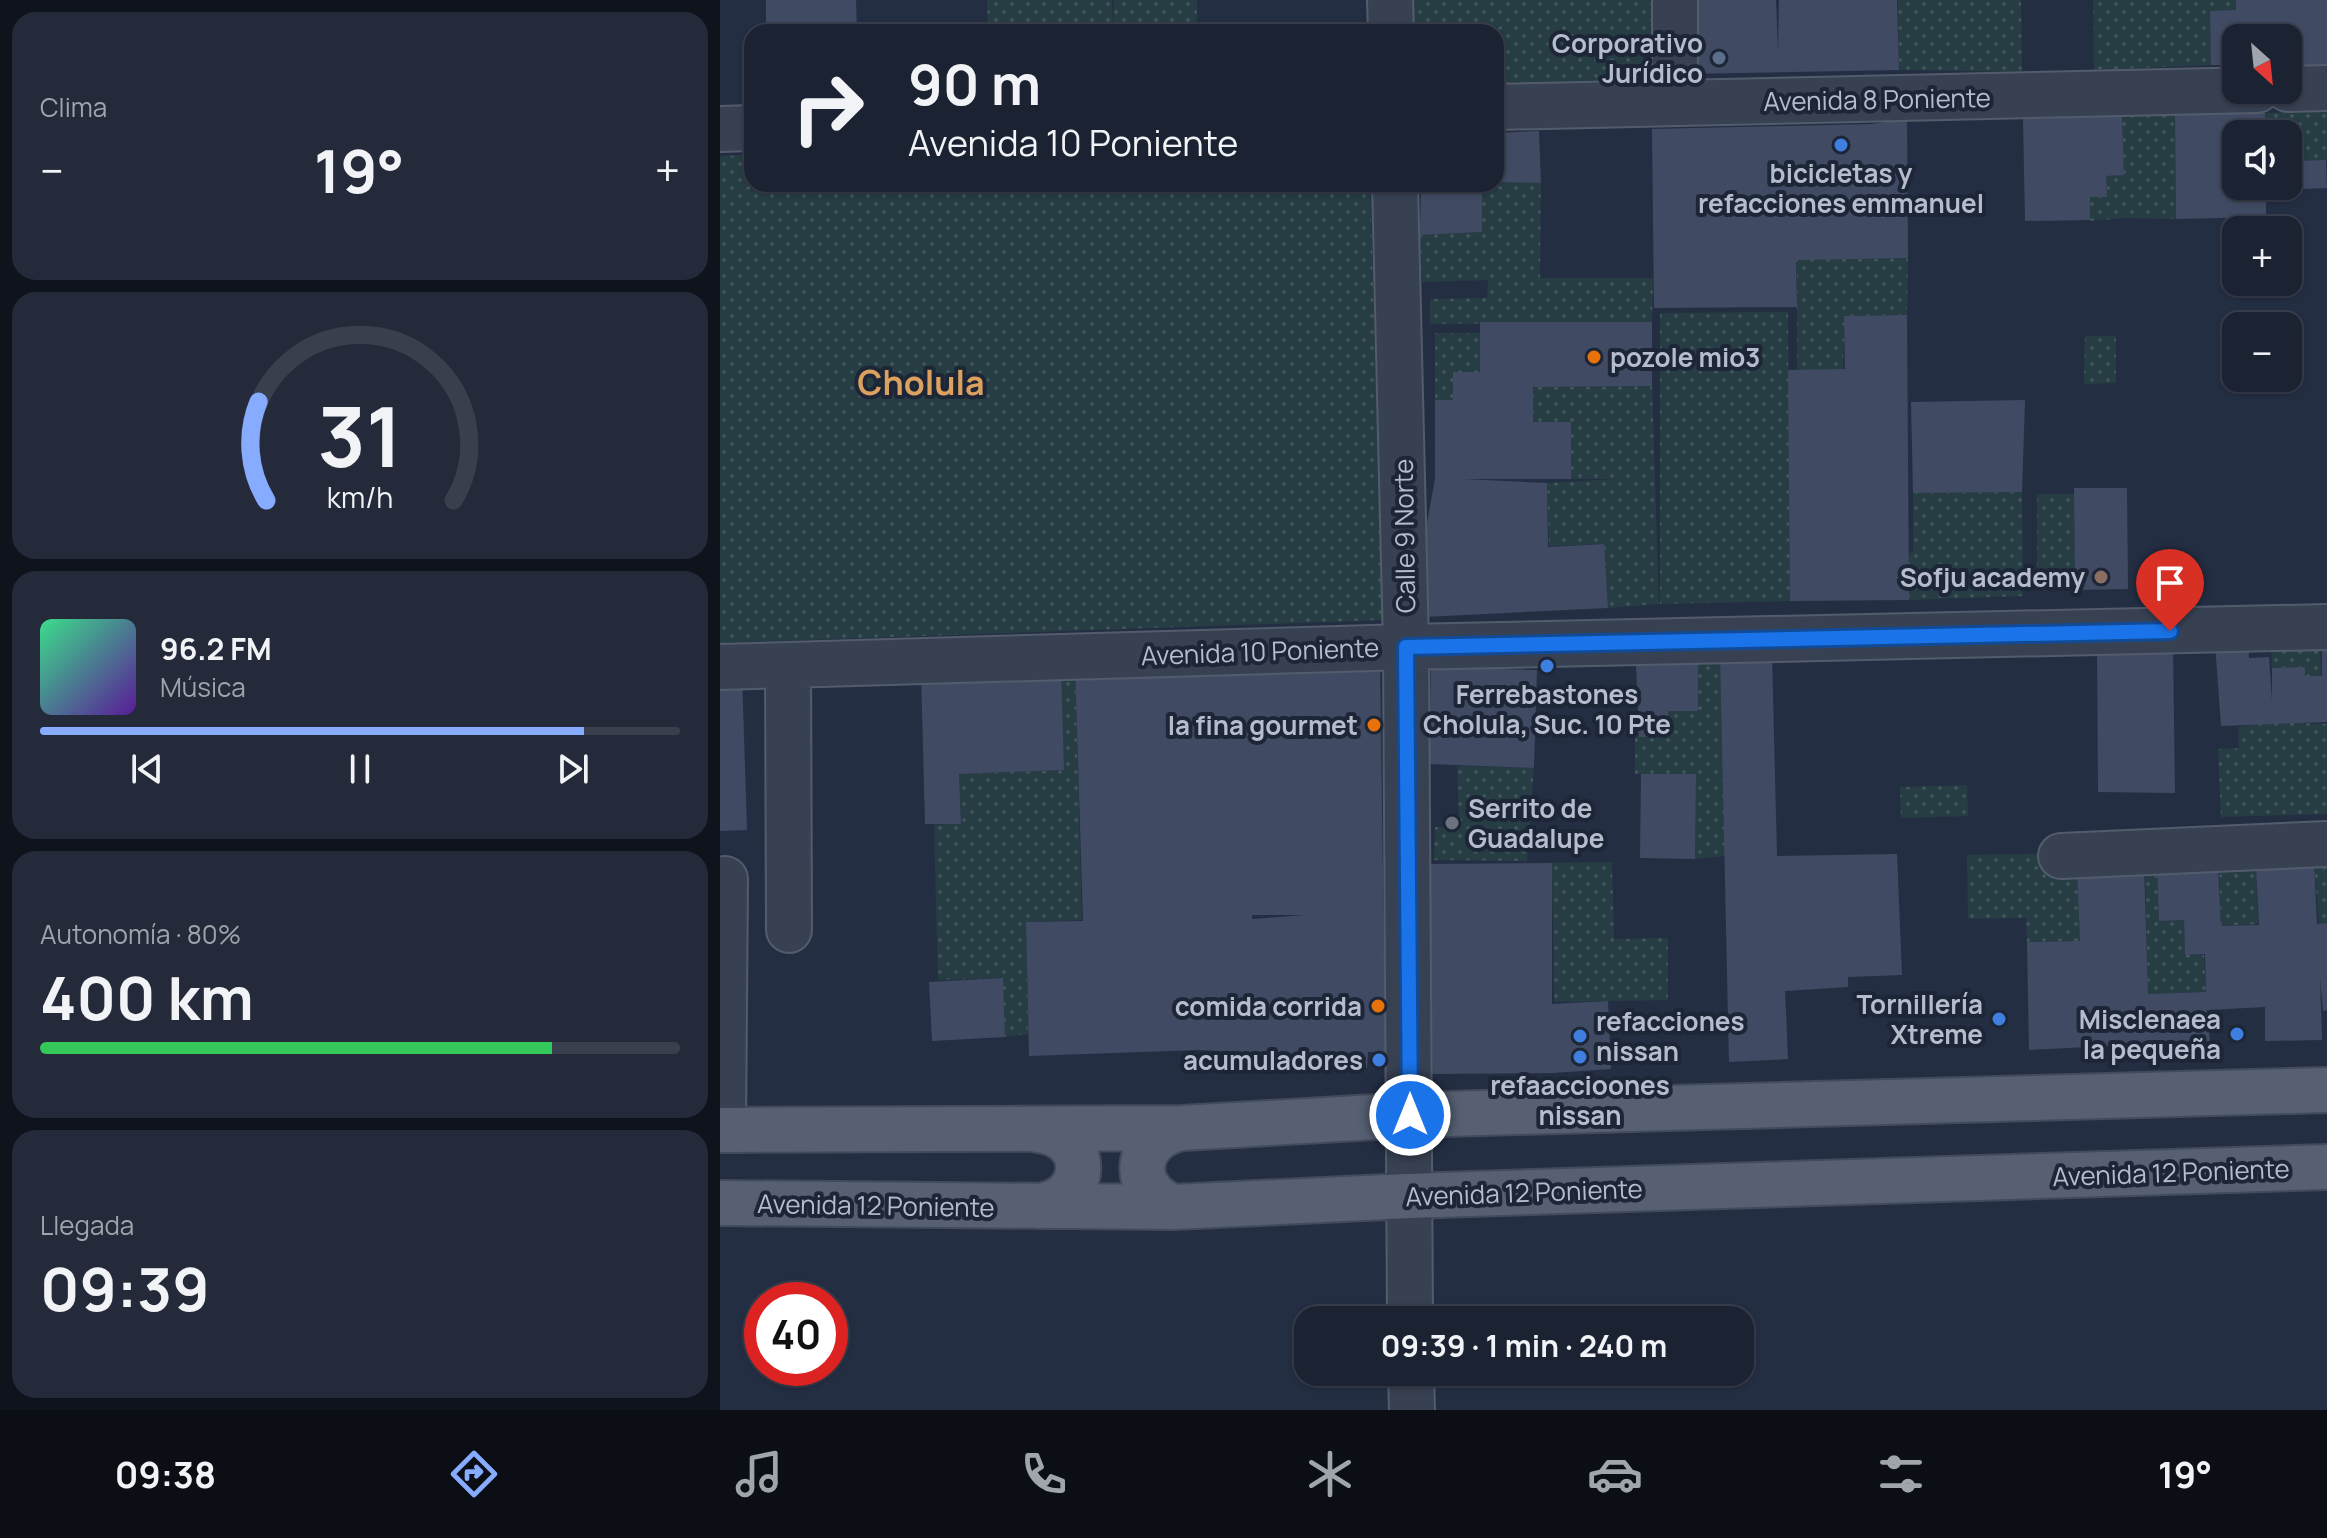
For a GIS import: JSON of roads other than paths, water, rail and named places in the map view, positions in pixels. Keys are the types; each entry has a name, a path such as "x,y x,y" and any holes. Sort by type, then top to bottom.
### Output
{"main road":[{"path":"721,1130 1182,1128 1410,1115 2327,1090"},
{"path":"1173,1207 1151,1193 1144,1181 1142,1168 1150,1144 1159,1136 1182,1128"},
{"path":"1038,1130 1050,1132 1071,1146 1079,1169 1071,1191 1051,1205 1039,1206"},
{"name":"Avenida 12 Poniente","path":"720,1203 1173,1207 1408,1196 2327,1167"}],"street":[{"path":"1390,0 1391,24"},
{"path":"1675,0 1675,103"},
{"path":"2302,89 2327,88"},
{"name":"Avenida 8 Poniente","path":"1504,107 2222,91"},
{"path":"720,129 744,128"},
{"name":"Calle 9 Norte","path":"1395,192 1406,647 1410,1306"},
{"name":"Avenida 10 Poniente","path":"720,667 1406,647 2327,627"},
{"path":"788,665 789,930"},
{"path":"2061,856 2327,844"},
{"path":"721,1130 725,879"},
{"path":"1411,1386 1412,1410"}],"place":[{"name":"Corporativo Jurídico","path":"1719,58"},
{"name":"bicicletas y refacciones emmanuel","path":"1841,145"},
{"name":"pozole mio3","path":"1594,357"},
{"name":"Sofju academy","path":"2101,577"},
{"name":"Ferrebastones Cholula, Suc. 10 Pte","path":"1547,666"},
{"name":"la fina gourmet","path":"1374,725"},
{"name":"Serrito de Guadalupe","path":"1452,823"},
{"name":"comida corrida","path":"1378,1006"},
{"name":"Tornillería Xtreme","path":"1999,1019"},
{"name":"Misclenaea la pequeña","path":"2237,1034"},
{"name":"refacciones nissan","path":"1580,1036"},
{"name":"refaaccioones nissan","path":"1580,1057"},
{"name":"acumuladores","path":"1379,1060"}],"district":[{"name":"Cholula","path":"921,382"}]}
